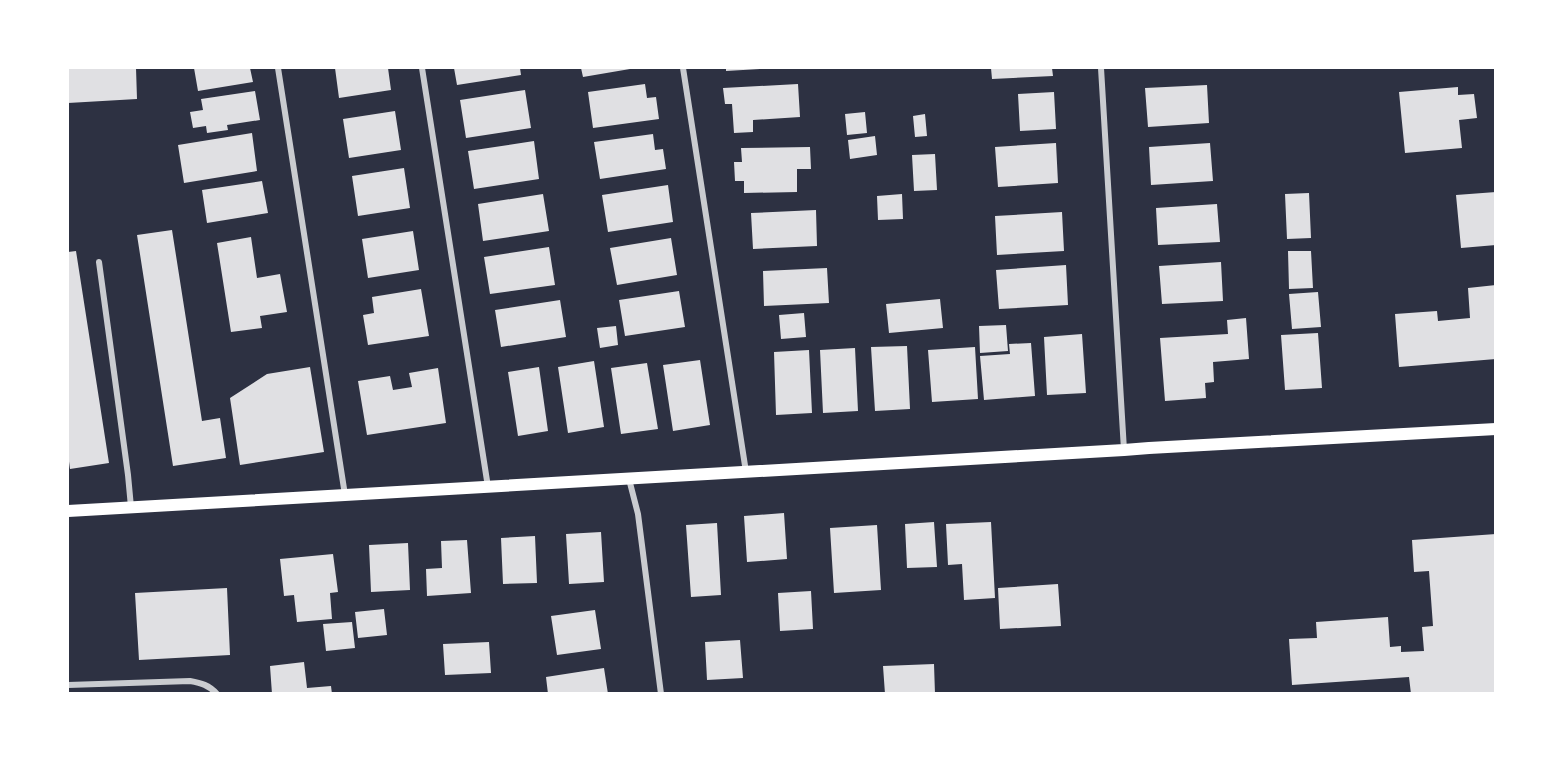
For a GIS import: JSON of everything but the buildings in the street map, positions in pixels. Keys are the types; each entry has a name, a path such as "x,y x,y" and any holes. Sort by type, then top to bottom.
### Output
{"main road":[{"path":"68,511 1496,429"}],"street":[{"path":"278,68 345,495"},
{"path":"422,68 488,487"},
{"path":"683,68 746,472"},
{"path":"1101,68 1124,450"},
{"path":"99,262 131,507"},
{"path":"629,479 638,514 661,693"},
{"path":"68,685 190,681 202,683 217,693"}]}
